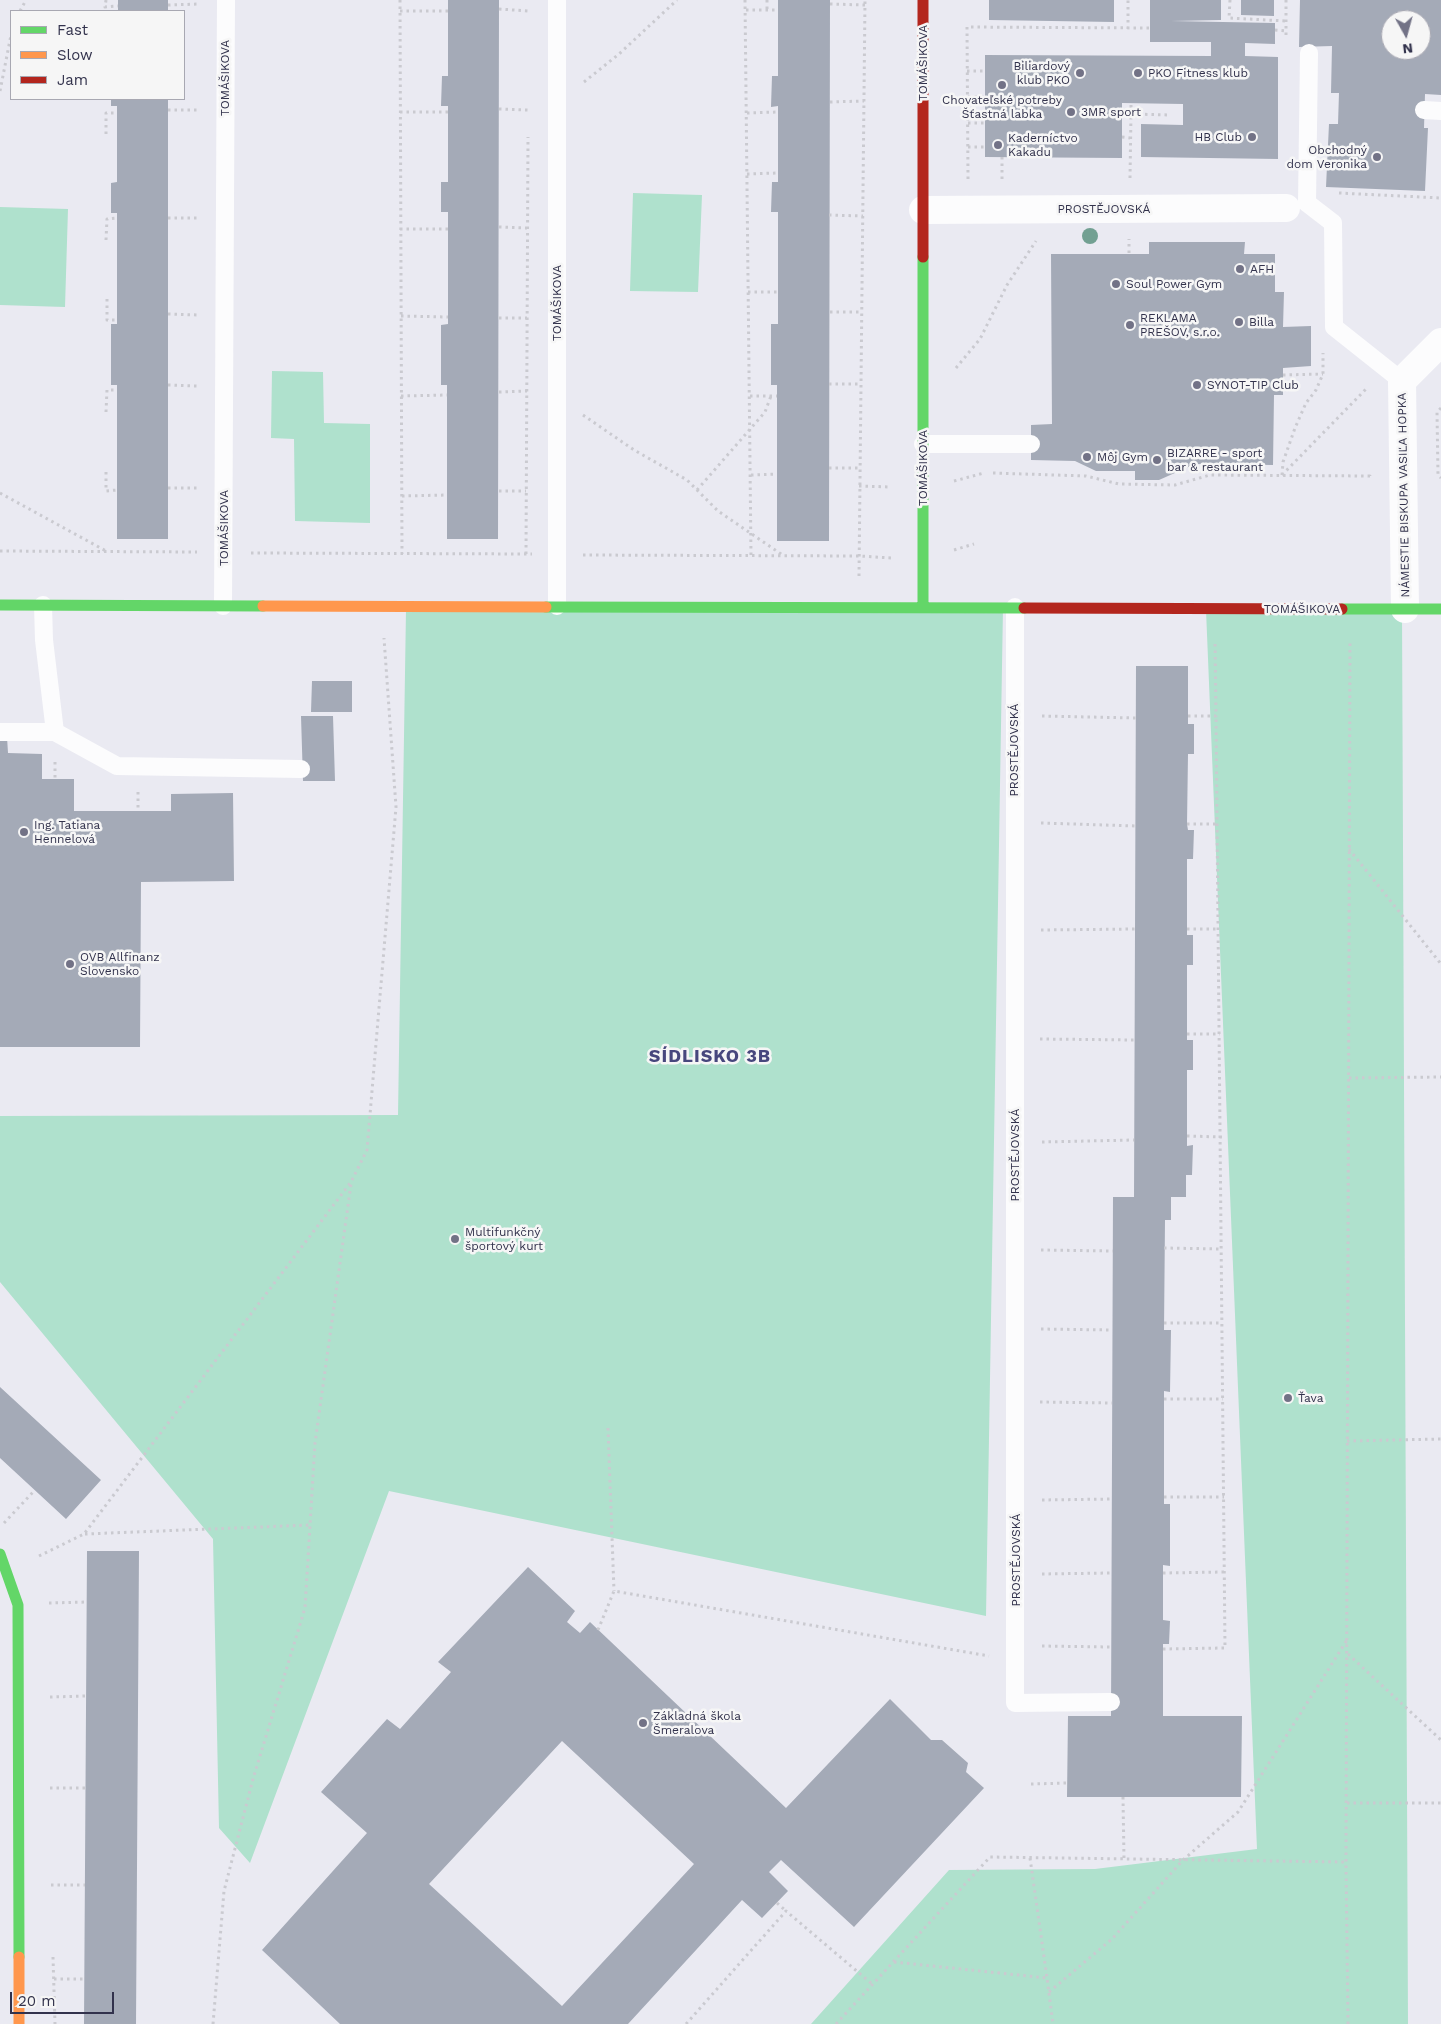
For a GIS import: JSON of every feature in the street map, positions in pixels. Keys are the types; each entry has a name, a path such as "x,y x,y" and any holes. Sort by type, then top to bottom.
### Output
{"street":[{"name":"TOMÁŠIKOVA","path":"923,0 923,606"},
{"name":"PROSTĚJOVSKÁ","path":"922,210 1129,209 1296,200"},
{"name":"NÁMESTIE BISKUPA VASIĽA HOPKA","path":"1406,609 1402,382 1441,342"},
{"name":"TOMÁŠIKOVA","path":"0,604 1441,609"},
{"path":"0,1554 4,1558 18,1605 19,2024"}],"lane":[{"name":"TOMÁŠIKOVA","path":"223,606 226,0"},
{"name":"TOMÁŠIKOVA","path":"557,0 557,606"},
{"path":"1296,200 1309,53"},
{"name":"NÁMESTIE BISKUPA VASIĽA HOPKA","path":"1296,200 1307,202 1333,223 1334,327 1402,382"},
{"path":"923,444 1031,444"},
{"path":"43,605 44,640 55,732"},
{"name":"PROSTĚJOVSKÁ","path":"1014,607 1015,1703 1111,1702"},
{"path":"0,732 55,732 116,766 301,770"}],"path":[{"path":"106,0 106,6 118,6"},
{"path":"400,0 402,554"},
{"path":"557,103 619,54 677,0"},
{"path":"745,0 751,556"},
{"path":"767,0 767,10"},
{"path":"858,606 865,0"},
{"path":"1128,0 1128,29"},
{"path":"1230,0 1229,18 1286,21"},
{"path":"1275,30 1286,31 1286,0"},
{"path":"168,5 201,4"},
{"path":"830,4 865,5"},
{"path":"528,6 528,21"},
{"path":"499,9 528,11"},
{"path":"400,10 448,11"},
{"path":"746,10 778,10"},
{"path":"968,209 967,27 1150,28"},
{"path":"0,92 10,40"},
{"path":"967,71 985,71"},
{"path":"968,96 985,97"},
{"path":"528,100 528,120"},
{"path":"830,102 864,100"},
{"path":"1129,209 1131,103"},
{"path":"499,109 528,110"},
{"path":"168,110 201,110"},
{"path":"400,112 448,112"},
{"path":"747,113 778,112"},
{"path":"106,134 106,113 117,113"},
{"path":"1131,114 1171,114"},
{"path":"968,123 985,123"},
{"path":"526,554 528,130"},
{"path":"1122,137 1130,138"},
{"path":"968,147 985,147"},
{"path":"747,174 778,173"},
{"path":"1296,200 1441,198"},
{"path":"951,376 980,339 1007,285 1042,233 1062,209"},
{"path":"830,215 863,216"},
{"path":"106,240 107,218 117,218"},
{"path":"168,218 201,218"},
{"path":"499,227 527,228"},
{"path":"400,229 448,229"},
{"path":"748,292 777,292"},
{"path":"107,299 107,320 117,320"},
{"path":"830,312 862,312"},
{"path":"168,314 201,315"},
{"path":"401,316 448,317"},
{"path":"499,318 527,318"},
{"path":"1282,475 1284,462 1295,428 1306,403 1316,390 1323,374 1323,345"},
{"path":"1284,375 1323,374"},
{"path":"829,384 861,384"},
{"path":"168,385 201,387"},
{"path":"1282,475 1368,386 1369,396"},
{"path":"106,412 107,390 117,390"},
{"path":"499,392 527,391"},
{"path":"401,396 447,395"},
{"path":"750,396 777,396"},
{"path":"697,490 765,412 771,396"},
{"path":"557,400 576,409 634,450 687,480 718,511 785,556"},
{"path":"1441,408 1437,412 1438,475 1441,478"},
{"path":"1370,466 1370,486"},
{"path":"829,468 860,468"},
{"path":"106,472 106,491 117,490"},
{"path":"859,486 933,488 982,473 1086,476 1119,484 1175,485 1210,475 1370,476"},
{"path":"751,475 777,474"},
{"path":"168,488 201,488"},
{"path":"499,491 526,491"},
{"path":"0,493 107,552"},
{"path":"402,496 447,495"},
{"path":"0,551 859,556"},
{"path":"1348,2024 1346,1862 1350,635 1361,609"},
{"path":"84,1534 352,1182 367,1150 396,807 383,634"},
{"path":"1164,1649 1225,1648 1221,1249 1222,1136 1215,635"},
{"path":"1033,716 1136,718"},
{"path":"1188,716 1216,716"},
{"path":"1032,823 1136,826"},
{"path":"1187,824 1217,824"},
{"path":"1349,850 1441,964"},
{"path":"1033,930 1135,929"},
{"path":"1187,929 1219,929"},
{"path":"1187,1034 1220,1034"},
{"path":"1033,1039 1134,1040"},
{"path":"1349,1078 1441,1077"},
{"path":"1186,1136 1222,1136"},
{"path":"1034,1142 1134,1140"},
{"path":"213,2024 224,1891 254,1778 305,1608 315,1443 352,1182"},
{"path":"1164,1248 1221,1249"},
{"path":"1034,1250 1113,1251"},
{"path":"1164,1323 1222,1323"},
{"path":"1034,1329 1112,1330"},
{"path":"1164,1399 1223,1399"},
{"path":"1033,1402 1112,1403"},
{"path":"598,1630 614,1591 608,1428"},
{"path":"1348,1441 1441,1439"},
{"path":"4,1524 34,1490"},
{"path":"1164,1497 1224,1497"},
{"path":"1033,1500 1112,1499"},
{"path":"39,1556 84,1534 310,1525"},
{"path":"1163,1573 1224,1572"},
{"path":"1032,1574 1111,1573"},
{"path":"614,1591 1016,1661"},
{"path":"41,1603 86,1602"},
{"path":"1049,1992 1112,1939 1182,1860 1238,1812 1347,1640"},
{"path":"1032,1646 1111,1647"},
{"path":"1347,1654 1441,1740"},
{"path":"44,1697 86,1696"},
{"path":"1031,1784 1067,1783"},
{"path":"47,1788 85,1788"},
{"path":"1123,1797 1124,1859"},
{"path":"1347,1803 1441,1803"},
{"path":"836,2024 990,1857 1346,1862"},
{"path":"1030,1858 1053,2024"},
{"path":"50,1885 85,1885"},
{"path":"777,1903 872,1984"},
{"path":"686,2024 786,1911"},
{"path":"893,1962 1047,1978"},
{"path":"54,1979 84,1979"}],"green space":[{"path":"633,193 702,195 698,292 630,291"},
{"path":"0,207 68,209 65,307 0,305"},
{"path":"272,371 323,372 324,423 370,424 370,523 295,521 294,439 271,438"},
{"path":"1003,607 986,1616 389,1491 250,1863 219,1828 213,1539 0,1282 0,1116 398,1115 406,610"},
{"path":"1206,610 1402,612 1408,2024 811,2024 949,1870 1095,1869 1257,1849"}],"building":[{"path":"118,0 168,0 168,10 118,10"},
{"path":"448,0 499,0 498,539 447,539 447,385 441,385 441,325 448,324 448,212 441,212 441,182 448,182 448,106 441,106 442,76 448,76"},
{"path":"778,0 830,0 829,541 777,541 777,385 771,385 771,324 778,324 778,212 771,212 772,182 778,182 778,106 771,107 772,76 778,76"},
{"path":"989,0 1114,0 1114,22 989,20"},
{"path":"1150,0 1221,0 1221,20 1171,21 1275,23 1275,44 1245,43 1245,56 1278,57 1278,159 1141,157 1141,124 1183,125 1183,104 1122,103 1122,158 985,157 985,55 1211,56 1211,42 1150,42"},
{"path":"1241,0 1274,0 1274,16 1241,15"},
{"path":"1300,0 1441,0 1441,95 1425,94 1424,128 1428,128 1425,191 1326,187 1329,124 1338,124 1339,93 1331,93 1332,46 1299,47"},
{"path":"111,100 168,100 168,539 117,539 117,385 111,385 111,324 117,324 117,213 111,213 111,183 117,182 117,106 111,106"},
{"path":"1149,242 1245,242 1244,254 1275,254 1275,292 1284,292 1283,327 1311,326 1311,366 1283,368 1283,395 1274,395 1273,465 1195,464 1159,480 1135,480 1135,471 1096,471 1075,461 1031,460 1031,425 1052,424 1051,254 1149,254"},
{"path":"1136,666 1188,666 1188,724 1194,724 1194,754 1188,754 1187,824 1188,830 1194,830 1193,859 1187,859 1187,935 1193,935 1193,965 1187,965 1187,1040 1193,1040 1193,1070 1187,1070 1187,1146 1193,1145 1192,1175 1186,1175 1186,1197 1171,1197 1171,1220 1165,1220 1164,1330 1171,1330 1170,1392 1164,1391 1164,1504 1170,1504 1170,1566 1163,1565 1163,1620 1170,1621 1169,1644 1163,1644 1163,1716 1242,1716 1241,1797 1067,1797 1068,1716 1111,1716 1113,1197 1134,1197"},
{"path":"312,681 352,681 352,712 311,712"},
{"path":"301,716 333,716 335,781 303,781"},
{"name":"OVB Allfinanz Slovensko","path":"0,737 7,737 8,753 42,754 42,779 74,779 74,811 171,811 171,794 233,793 234,881 141,882 140,1047 0,1047"},
{"path":"0,1387 101,1480 66,1519 0,1458"},
{"path":"87,1551 139,1551 136,2024 84,2024"},
{"path":"528,1567 575,1611 567,1622 580,1633 590,1622 786,1808 890,1699 931,1740 942,1740 968,1763 966,1772 984,1788 854,1927 781,1860 769,1872 788,1891 762,1918 742,1900 628,2024 340,2024 262,1950 367,1833 321,1792 387,1719 400,1729 451,1672 438,1662","holes":["562,1741 694,1864 562,2006 429,1884"]}],"traffic: fast":[{"path":"923,257 923,606"},
{"path":"0,605 263,606"},
{"path":"546,607 1024,608"},
{"path":"1342,609 1441,609"},
{"path":"0,1554 18,1605 19,1957"}],"traffic: slow":[{"path":"263,606 546,607"},
{"path":"19,1957 19,2024"}],"traffic: jam":[{"path":"923,0 923,257"},
{"path":"1024,608 1342,609"}],"place":[{"name":"Biliardový klub PKO","path":"1080,73"},
{"name":"PKO Fitness klub","path":"1138,73"},
{"name":"Chovateľské potreby Šťastná labka","path":"1002,85"},
{"name":"3MR sport","path":"1071,112"},
{"name":"HB Club","path":"1252,137"},
{"name":"Kaderníctvo Kakadu","path":"998,145"},
{"name":"Obchodný dom Veronika","path":"1377,157"},
{"name":"AFH","path":"1240,269"},
{"name":"Soul Power Gym","path":"1116,284"},
{"name":"Billa","path":"1239,322"},
{"name":"REKLAMA PREŠOV, s.r.o.","path":"1130,325"},
{"name":"SYNOT-TIP Club","path":"1197,385"},
{"name":"Môj Gym","path":"1087,457"},
{"name":"BIZARRE - sport bar & restaurant","path":"1157,460"},
{"name":"Ing. Tatiana Hennelová","path":"24,832"},
{"name":"OVB Allfinanz Slovensko","path":"70,964"},
{"name":"Multifunkčný športový kurt","path":"455,1239"},
{"name":"Ťava","path":"1288,1398"},
{"name":"Základná škola Šmeralova","path":"643,1723"}],"district":[{"name":"SÍDLISKO 3B","path":"710,1057"}]}
